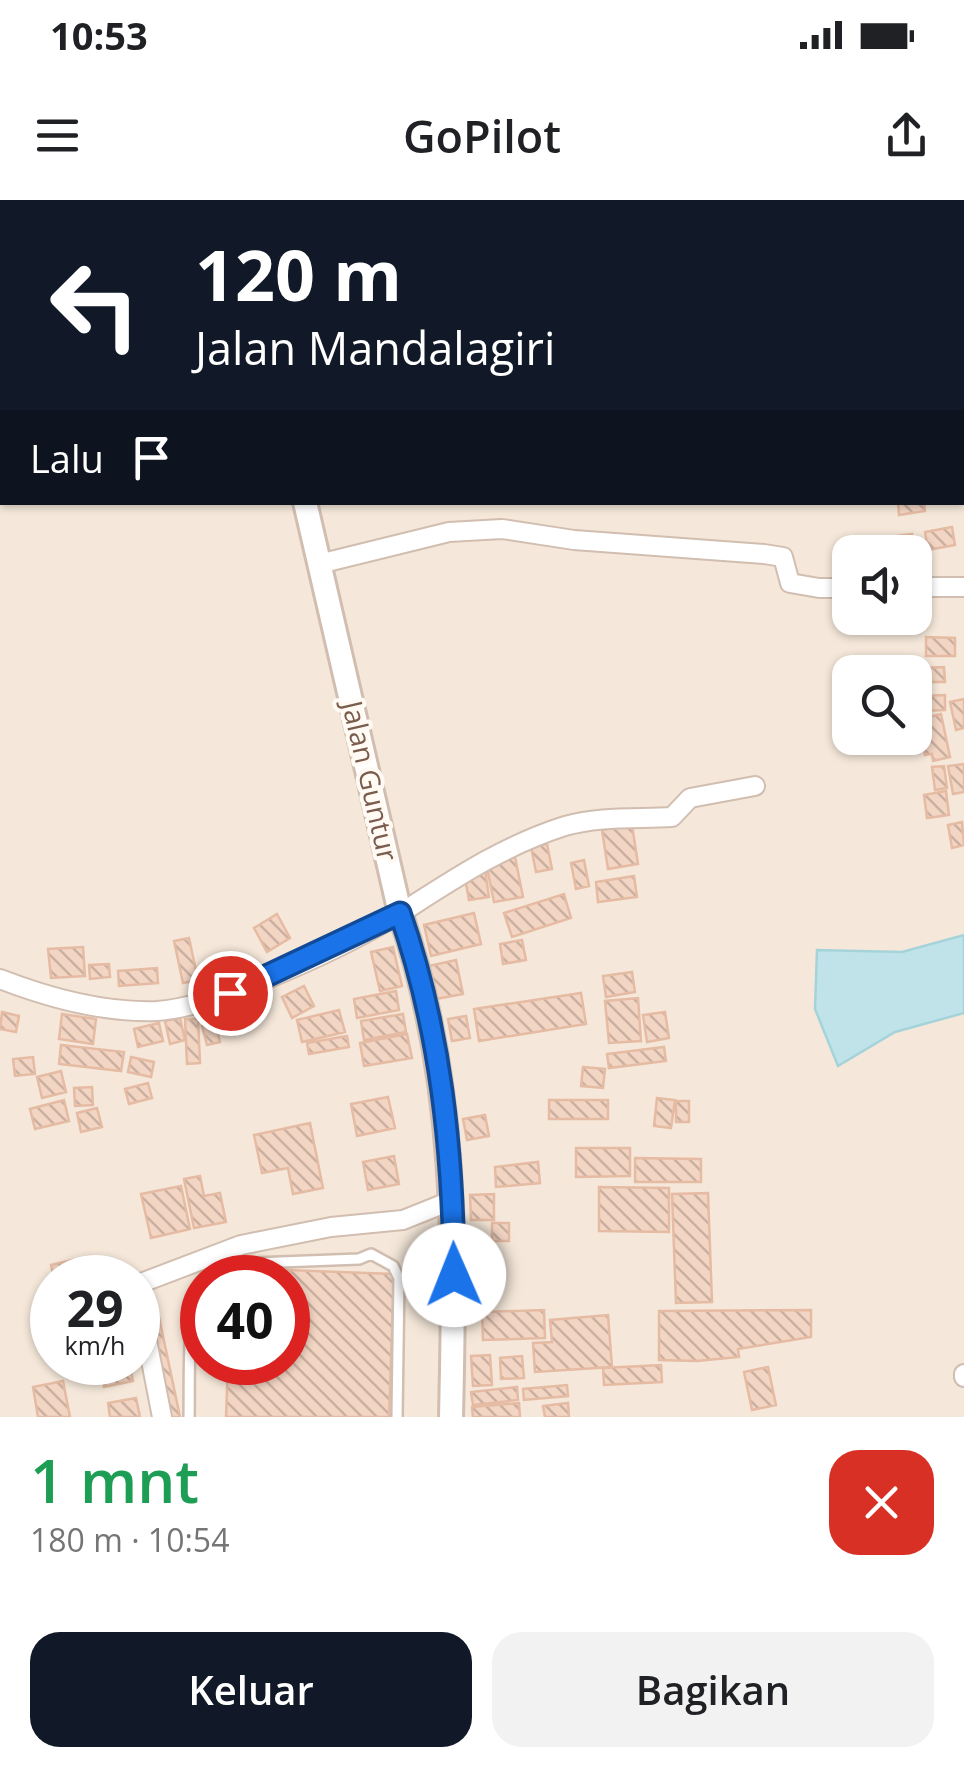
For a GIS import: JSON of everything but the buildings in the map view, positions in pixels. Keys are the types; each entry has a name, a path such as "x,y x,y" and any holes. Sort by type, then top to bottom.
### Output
{"street":[{"name":"Jalan Guntur","path":"306,505 400,913 419,966 437,1048 453,1200 451,1417"},
{"path":"320,564 450,532 502,529 574,540 764,554 783,558 790,583 832,588"},
{"path":"932,587 964,587"},
{"path":"0,979 71,1002 159,1011 230,993 400,913 466,870 531,838 570,824 672,817 690,798 754,786"},
{"path":"162,1417 138,1294 141,1283 241,1244 331,1227 404,1220 453,1200"}],"lane":[{"path":"310,1262 359,1259 371,1254 386,1262 399,1278 397,1417"},
{"path":"189,1417 190,1385"}],"shaded area":[{"path":"0,505 964,505 964,935 902,952 818,951 815,1009 838,1065 895,1032 964,1013 964,1417 0,1417"}],"water":[{"path":"964,935 964,1013 895,1032 838,1066 815,1009 817,950 902,952"}],"route":[{"path":"230,993 400,913 419,966 437,1048 448,1125 454,1275"}]}
